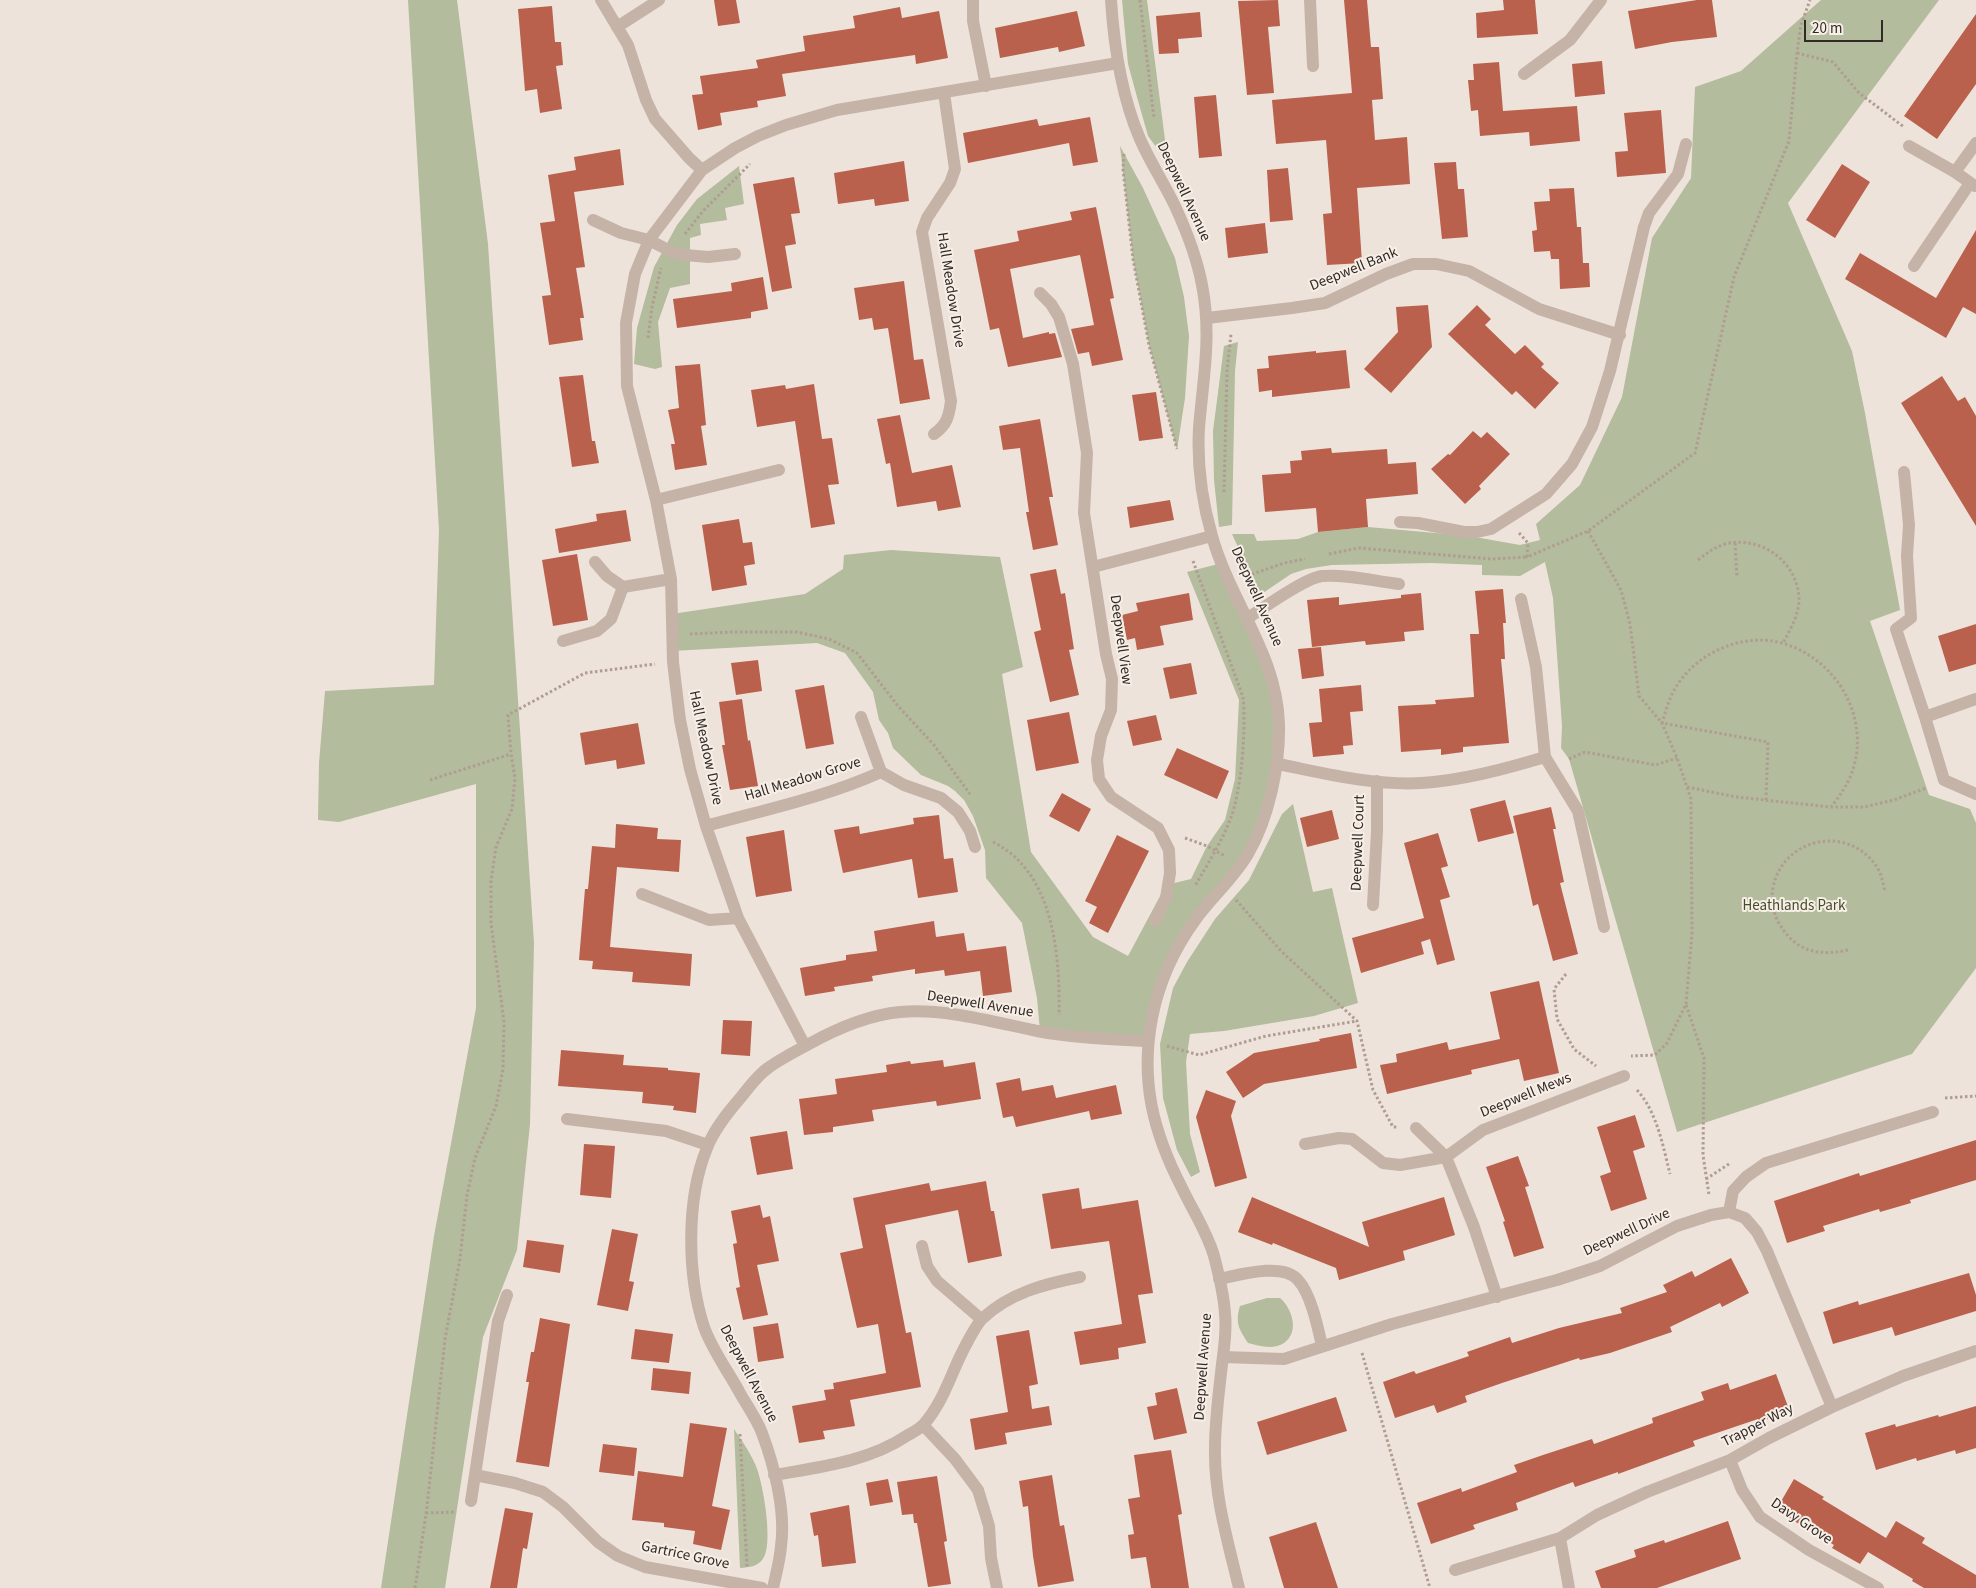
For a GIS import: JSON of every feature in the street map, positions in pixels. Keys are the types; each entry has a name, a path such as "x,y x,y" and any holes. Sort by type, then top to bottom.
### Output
{"street":[{"path":"601,0 628,46 638,70 646,100 655,119 702,170"},
{"path":"617,27 659,0"},
{"path":"973,0 973,21 986,86"},
{"name":"Deepwell Avenue","path":"1110,0 1112,29 1127,104 1140,139 1174,203 1198,263 1206,318 1207,355 1199,431 1199,465 1204,498 1212,536 1228,582 1262,647 1274,692 1279,722 1278,764 1267,808 1248,853 1224,886 1196,918 1166,968 1152,1015 1148,1041 1148,1089 1156,1130 1180,1185 1204,1228 1213,1254 1226,1316 1216,1416 1216,1488 1240,1588"},
{"path":"1310,0 1313,66"},
{"path":"1524,74 1570,40 1601,0"},
{"name":"Hall Meadow Drive","path":"805,1046 738,918 706,826 684,736 673,662 671,578 656,500 642,442 632,411 628,386 626,323 635,274 650,240 702,170 735,148 786,125 837,110 1118,63"},
{"name":"Hall Meadow Drive","path":"934,434 942,428 948,419 951,401 922,232 927,218 950,183 955,168 944,93"},
{"path":"1955,172 1976,143"},
{"path":"1400,522 1444,527 1464,532 1478,532 1491,529 1507,521 1546,494 1572,464 1592,427 1620,335 1633,266 1644,227 1649,213 1678,174 1686,144"},
{"path":"1909,146 1955,172 1973,185 1914,266"},
{"path":"593,220 621,233 650,240 672,252 685,256 708,257 735,254"},
{"name":"Deepwell Bank","path":"1206,318 1325,303 1386,274 1413,264 1436,264 1469,271 1539,308 1620,335"},
{"name":"Deepwell View","path":"1040,293 1051,304 1059,317 1074,364 1087,453 1084,513 1103,635 1112,679 1111,710 1101,736 1097,760 1099,779 1111,797 1158,828"},
{"path":"656,500 778,470"},
{"path":"1904,472 1909,525 1907,556 1911,618 1896,629 1944,780 1976,794"},
{"path":"1093,567 1212,536"},
{"path":"595,562 608,576 623,586 671,578"},
{"path":"1248,618 1293,589 1320,576 1340,576 1399,584"},
{"path":"563,642 596,631 611,619 623,586"},
{"path":"1521,599 1536,667 1545,758 1578,811 1604,927"},
{"path":"1925,717 1976,699"},
{"path":"861,717 881,772 904,785 941,798 958,812 970,831 976,847"},
{"name":"Deepwell Court","path":"1278,764 1377,782 1421,783 1474,777 1545,758"},
{"name":"Hall Meadow Grove","path":"706,826 817,796 859,782 881,772"},
{"name":"Deepwell Court","path":"1373,906 1377,831 1377,782"},
{"path":"1155,921 1166,898 1170,873 1169,850 1158,828"},
{"path":"642,894 710,920 738,918"},
{"name":"Deepwell Avenue","path":"773,1588 782,1544 782,1514 774,1475 761,1431 716,1354 705,1328 696,1298 691,1268 694,1207 701,1164 708,1145 731,1108 767,1069 805,1046 832,1031 900,1012 936,1013 973,1018 1095,1039 1148,1041"},
{"name":"Deepwell Mews","path":"1305,1144 1339,1138 1352,1139 1383,1163 1400,1165 1446,1157 1483,1130 1624,1076"},
{"path":"1832,1407 1767,1251 1757,1232 1744,1218 1729,1212 1733,1191 1746,1177 1766,1163 1933,1112"},
{"path":"567,1120 666,1131 708,1145"},
{"path":"1416,1128 1446,1157 1474,1228 1497,1297"},
{"name":"Deepwell Drive","path":"1223,1357 1284,1359 1356,1335 1497,1297 1600,1266 1678,1226 1711,1215 1729,1212"},
{"path":"922,1246 927,1266 937,1281 981,1319"},
{"path":"1219,1279 1268,1271 1284,1272 1298,1279 1306,1295 1322,1346"},
{"path":"774,1475 845,1462 871,1455 898,1442 923,1425 947,1389 958,1360 981,1319 1017,1294 1045,1284 1080,1277"},
{"path":"471,1501 498,1321 507,1295"},
{"name":"Trapper Way","path":"1455,1570 1560,1538 1596,1515 1647,1492 1730,1460 1769,1438 1832,1407 1903,1376 1976,1350"},
{"path":"923,1425 955,1459 978,1490 989,1526 991,1558 997,1588"},
{"name":"Davy Grove","path":"1730,1460 1742,1490 1760,1517 1809,1550 1878,1588"},
{"name":"Gartrice Grove","path":"475,1475 514,1483 543,1492 563,1507 598,1542 618,1556 645,1566 762,1588"},
{"path":"1560,1538 1569,1588"}],"path":[{"path":"1140,0 1155,126"},
{"path":"1322,556 1359,548 1492,558 1527,557 1588,531 1695,453 1734,277 1789,141 1801,25 1810,0"},
{"path":"1797,53 1833,62 1859,93 1917,138 1909,146"},
{"path":"1124,150 1123,169 1133,259 1149,345 1177,450"},
{"path":"1224,496 1227,371 1233,315"},
{"path":"1507,521 1528,543 1527,557"},
{"path":"1588,531 1621,590 1630,624 1639,696 1662,723 1677,758 1691,799 1692,933 1686,1004 1667,1043 1655,1055 1629,1056 1624,1076"},
{"path":"1698,560 1710,550 1725,544 1735,543 1754,544 1769,549 1781,558 1790,570 1796,584 1799,599 1797,614 1783,643"},
{"path":"1735,543 1737,577"},
{"path":"1186,544 1244,697 1245,721 1239,780 1230,820 1191,893"},
{"path":"1228,582 1284,563 1312,557"},
{"path":"672,635 730,632 797,632 829,639 857,654 898,706 934,745 973,798"},
{"path":"1662,723 1667,704 1687,671 1719,649 1737,643 1756,641 1783,643 1811,656 1827,667 1849,699 1855,717 1858,736 1856,756 1851,774 1843,792 1831,807"},
{"path":"415,1588 427,1507 445,1339 460,1259 467,1195 475,1158 496,1106 503,1069 504,1022 490,924 491,881 496,847 512,809 515,778 508,714 585,673 673,662"},
{"path":"1662,723 1768,742 1766,800"},
{"path":"1545,758 1569,759 1585,752 1655,765 1677,758"},
{"path":"430,780 511,754"},
{"path":"1687,787 1736,797 1831,807 1864,807 1894,800 1944,780"},
{"path":"1158,828 1214,850 1240,864"},
{"path":"970,831 1008,849 1022,863 1042,893 1054,938 1060,986 1059,1034"},
{"path":"1848,950 1834,954 1819,953 1805,949 1782,930 1772,903 1773,888 1781,867 1796,851 1809,844 1823,840 1838,841 1852,845 1875,864 1882,877 1886,892"},
{"path":"1224,886 1280,951 1357,1021 1373,1090 1393,1127 1416,1128"},
{"path":"1686,1004 1704,1058 1703,1155 1711,1215"},
{"path":"1148,1041 1199,1055 1266,1036 1357,1021"},
{"path":"1356,1335 1430,1588"},
{"path":"739,1426 746,1516 748,1585"}],"green space":[{"path":"408,0 457,0 488,244 534,943 530,1124 517,1250 483,1337 445,1588 381,1588 434,1236 476,1008 476,784 339,822 318,820 319,763 325,691 434,685 439,530"},
{"path":"1122,0 1147,0 1168,163 1148,136 1128,64"},
{"name":"Heathlands Park","path":"1821,0 1939,0 1788,203 1852,351 1865,413 1900,610 1870,621 1929,795 1970,809 1976,823 1976,968 1912,1054 1677,1132 1569,759 1561,748 1562,726 1553,598 1545,562 1520,576 1482,575 1482,565 1431,563 1332,565 1306,569 1291,574 1260,595 1232,534 1254,534 1257,541 1298,539 1318,532 1368,527 1469,536 1520,545 1540,540 1536,524 1580,485 1622,397 1652,238 1691,178 1695,87 1741,71"},
{"path":"1120,146 1143,188 1175,258 1184,297 1189,336 1185,398 1177,450 1149,345 1133,259"},
{"path":"739,166 744,204 725,208 727,220 700,224 701,235 690,238 690,284 670,288 658,322 662,367 655,369 634,364 637,328 654,267 677,225 697,199"},
{"path":"1238,342 1235,371 1232,525 1219,527 1214,480 1213,431 1224,346"},
{"path":"891,550 1000,557 1023,667 1002,674 1031,852 1093,937 1128,956 1166,885 1191,879 1207,846 1225,820 1235,779 1239,700 1187,572 1222,563 1269,668 1278,764 1249,853 1185,934 1147,1041 1040,1031 1037,998 1022,923 986,878 985,850 973,816 964,800 955,791 948,786 921,775 893,748 888,733 879,720 873,692 845,653 817,643 672,651 672,614 805,594 843,569 844,555"},
{"path":"1293,804 1313,892 1332,888 1358,1003 1314,1016 1224,1031 1190,1034 1186,1062 1190,1134 1200,1172 1191,1177 1177,1150 1163,1098 1160,1044 1173,988 1187,962 1215,919 1249,880 1282,814"},
{"path":"1267,1298 1280,1298 1284,1302 1291,1314 1293,1327 1292,1333 1284,1343 1271,1347 1248,1343 1240,1330 1238,1321 1240,1306"},
{"path":"734,1429 749,1451 759,1474 764,1498 768,1538 767,1549 762,1560 754,1566 740,1568"}],"building":[{"path":"714,0 736,0 740,23 718,26"},
{"path":"1278,0 1280,26 1268,27 1274,93 1247,95 1238,1"},
{"path":"1344,0 1367,0 1371,47 1379,47 1383,99 1372,100 1375,140 1407,137 1410,184 1357,188 1362,263 1327,265 1323,214 1332,213 1326,140 1276,144 1272,100 1352,93"},
{"path":"1503,0 1535,0 1538,34 1477,38 1476,13 1504,10"},
{"path":"1697,0 1712,0 1717,37 1672,42 1635,49 1628,11"},
{"path":"552,6 555,42 561,42 563,65 556,66 562,109 540,113 537,89 525,91 518,9"},
{"path":"900,7 902,18 939,11 948,58 916,64 915,55 782,74 786,96 757,101 758,107 720,113 722,125 698,130 692,95 703,94 700,76 758,68 756,60 805,51 803,36 855,28 853,16"},
{"path":"1077,11 1085,46 1059,52 1058,47 1000,58 995,28"},
{"path":"1200,12 1202,37 1178,39 1179,53 1159,54 1156,16"},
{"path":"1976,14 1976,84 1937,139 1904,116"},
{"path":"1602,61 1605,94 1575,97 1572,64"},
{"path":"1499,62 1503,111 1577,106 1580,141 1530,146 1529,132 1480,136 1478,110 1471,111 1468,80 1474,80 1473,64"},
{"path":"1216,95 1222,156 1199,158 1194,97"},
{"path":"1661,110 1666,173 1617,177 1615,152 1628,151 1624,113"},
{"path":"1090,117 1098,162 1073,166 1069,143 968,163 963,133 1037,119 1039,126"},
{"path":"620,149 624,185 574,192 585,267 576,268 584,318 580,318 583,340 549,345 542,296 551,295 540,223 555,221 548,175 576,170 574,157"},
{"path":"904,161 909,201 875,206 874,199 838,204 834,173"},
{"path":"1456,162 1458,189 1464,189 1468,237 1442,239 1434,163"},
{"path":"1842,164 1870,182 1835,238 1806,220"},
{"path":"1288,168 1293,220 1270,222 1267,170"},
{"path":"794,177 800,213 791,214 796,244 785,246 792,288 772,292 753,184"},
{"path":"1574,188 1577,227 1581,227 1583,263 1589,263 1590,287 1560,289 1559,259 1551,259 1550,251 1534,252 1532,231 1537,230 1534,202 1550,201 1549,189"},
{"path":"1096,207 1114,298 1110,299 1123,360 1092,366 1089,352 1078,354 1071,329 1094,325 1080,255 1010,269 1023,338 1049,332 1049,334 1055,333 1062,357 1008,367 999,328 990,330 974,250 1019,241 1017,231 1072,220 1070,212"},
{"path":"1265,223 1268,253 1228,258 1225,228"},
{"path":"1976,230 1976,314 1963,307 1946,338 1845,279 1860,253 1936,298"},
{"path":"763,277 768,309 751,312 751,318 677,328 673,299 732,291 731,283"},
{"path":"904,281 914,360 923,359 930,399 900,404 888,328 874,330 872,318 859,320 854,288"},
{"path":"1428,305 1432,347 1391,393 1364,369 1398,332 1396,307"},
{"path":"1477,305 1491,319 1485,325 1515,354 1525,345 1544,364 1541,367 1559,383 1535,409 1516,391 1512,395 1448,334"},
{"path":"1346,350 1350,388 1272,397 1272,390 1259,392 1257,369 1269,368 1268,356"},
{"path":"700,364 706,425 701,426 707,465 675,470 671,444 675,444 668,410 679,408 675,366"},
{"path":"583,375 592,441 595,441 599,463 572,467 559,377"},
{"path":"1942,376 1958,401 1965,397 1976,416 1976,526 1901,403"},
{"path":"814,384 822,439 832,438 839,484 828,485 835,524 811,528 795,421 757,427 751,390 785,385 786,389"},
{"path":"1156,392 1163,438 1139,441 1132,395"},
{"path":"900,415 912,473 952,465 961,507 938,511 936,501 897,507 890,463 886,464 877,419"},
{"path":"1040,419 1053,497 1049,497 1058,545 1033,550 1026,512 1029,512 1020,448 1003,450 999,426"},
{"path":"1473,431 1481,438 1487,432 1510,454 1479,486 1481,489 1465,504 1431,469 1448,454 1450,455"},
{"path":"1331,448 1332,453 1387,449 1388,464 1416,462 1418,494 1366,499 1368,527 1318,532 1316,508 1265,512 1262,475 1291,473 1290,461 1302,460 1301,451"},
{"path":"1170,500 1174,520 1130,528 1127,507"},
{"path":"626,510 631,541 559,553 555,529 597,521 596,514"},
{"path":"739,519 743,543 752,542 755,564 744,566 747,585 712,591 702,525"},
{"path":"577,554 588,620 553,626 542,560"},
{"path":"1056,569 1061,594 1065,593 1074,649 1069,650 1079,695 1050,702 1034,632 1041,630 1030,574"},
{"path":"1503,589 1506,623 1503,623 1505,659 1501,659 1509,743 1463,747 1463,752 1441,755 1441,749 1401,752 1398,706 1436,704 1435,700 1474,697 1470,634 1479,634 1475,591"},
{"path":"1189,593 1193,620 1160,626 1164,645 1137,650 1135,638 1127,640 1122,615 1138,611 1136,603"},
{"path":"1421,593 1424,630 1404,632 1405,641 1366,645 1365,641 1312,647 1307,600 1339,597 1339,605 1401,598 1401,595"},
{"path":"1976,624 1976,664 1949,672 1938,636"},
{"path":"1321,647 1324,676 1302,679 1298,649"},
{"path":"758,660 762,691 736,695 731,663"},
{"path":"1191,663 1197,694 1170,699 1163,668"},
{"path":"824,685 834,744 806,749 795,690"},
{"path":"1361,685 1363,711 1350,712 1353,745 1343,746 1344,754 1313,757 1309,723 1322,722 1319,689"},
{"path":"742,699 748,741 750,740 758,786 730,790 722,745 725,745 719,702"},
{"path":"1069,712 1079,763 1036,771 1027,720"},
{"path":"1156,715 1162,740 1133,746 1127,721"},
{"path":"638,723 645,764 617,769 616,760 585,765 580,733"},
{"path":"1177,748 1229,771 1217,799 1164,775"},
{"path":"1062,793 1091,809 1079,832 1049,816"},
{"path":"1505,800 1514,833 1478,842 1470,809"},
{"path":"1551,807 1556,829 1553,829 1564,882 1560,883 1578,954 1553,961 1538,904 1533,906 1513,816"},
{"path":"1332,810 1339,839 1307,847 1300,818"},
{"path":"939,815 944,859 953,858 958,892 918,898 912,859 843,873 834,830 859,826 860,834 914,824 913,818"},
{"path":"616,824 658,828 657,839 681,840 679,872 617,867 610,947 692,954 690,986 632,982 633,972 592,969 593,961 579,960 585,889 588,889 592,846 615,848"},
{"path":"784,830 792,891 756,897 746,837"},
{"path":"1438,833 1448,866 1441,868 1450,897 1440,900 1455,960 1437,965 1430,939 1421,942 1424,954 1361,973 1352,938 1424,918 1404,843"},
{"path":"1117,835 1149,851 1108,933 1089,923 1097,907 1085,901"},
{"path":"934,921 936,937 964,933 967,951 1006,946 1012,992 983,996 980,971 945,976 944,970 915,974 915,969 872,976 873,981 834,987 835,991 805,996 800,968 846,960 846,955 877,951 874,931"},
{"path":"1539,981 1559,1073 1524,1081 1519,1059 1471,1070 1472,1074 1387,1094 1380,1065 1397,1062 1396,1054 1447,1042 1449,1050 1500,1039 1490,992"},
{"path":"723,1020 752,1021 750,1056 721,1054"},
{"path":"1351,1033 1357,1068 1264,1084 1243,1098 1226,1072 1254,1053 1320,1041 1319,1039"},
{"path":"561,1050 624,1055 623,1065 668,1068 668,1070 700,1073 696,1113 673,1110 674,1106 642,1103 643,1092 558,1086"},
{"path":"943,1060 944,1067 975,1062 981,1099 937,1106 936,1101 872,1110 874,1121 833,1127 833,1132 804,1135 799,1099 837,1094 835,1079 887,1072 886,1065 910,1061 911,1064"},
{"path":"1020,1078 1022,1091 1053,1085 1056,1098 1116,1085 1122,1114 1091,1120 1089,1111 1016,1127 1013,1116 1003,1118 996,1083"},
{"path":"1206,1090 1236,1101 1231,1116 1247,1178 1215,1187 1196,1117"},
{"path":"1635,1115 1645,1147 1633,1151 1647,1199 1611,1211 1600,1176 1611,1172 1597,1127"},
{"path":"787,1131 793,1169 757,1175 750,1137"},
{"path":"1976,1140 1976,1180 1910,1200 1911,1203 1880,1212 1879,1209 1823,1226 1825,1231 1787,1243 1774,1201 1859,1173 1860,1176"},
{"path":"584,1144 615,1146 611,1198 580,1195"},
{"path":"1518,1156 1529,1186 1525,1187 1544,1248 1514,1257 1503,1222 1505,1221 1486,1167"},
{"path":"986,1181 991,1211 994,1211 1002,1256 968,1263 958,1210 885,1225 906,1333 911,1332 921,1387 850,1400 855,1426 823,1431 825,1439 799,1443 792,1406 826,1400 824,1390 834,1389 833,1383 886,1373 878,1324 857,1328 840,1253 863,1248 853,1198 929,1183 931,1191"},
{"path":"1079,1188 1082,1209 1138,1200 1153,1293 1138,1295 1146,1343 1118,1348 1119,1359 1080,1365 1074,1332 1122,1324 1109,1241 1051,1249 1042,1194"},
{"path":"1252,1197 1369,1247 1362,1222 1444,1197 1455,1235 1403,1251 1405,1260 1339,1280 1336,1268 1273,1243 1272,1245 1238,1232"},
{"path":"760,1205 763,1218 770,1216 779,1261 757,1265 768,1315 743,1320 736,1288 740,1287 733,1244 737,1243 731,1211"},
{"path":"612,1229 638,1234 629,1281 634,1282 628,1311 597,1305"},
{"path":"527,1240 564,1245 560,1273 523,1267"},
{"path":"1731,1258 1749,1293 1722,1307 1720,1303 1670,1327 1672,1332 1610,1353 1580,1360 1579,1358 1502,1383 1465,1396 1467,1402 1437,1413 1434,1405 1395,1418 1383,1382 1414,1371 1416,1374 1469,1356 1467,1352 1510,1337 1512,1343 1559,1328 1622,1313 1620,1308 1667,1292 1663,1285 1692,1271 1695,1277"},
{"path":"1969,1273 1976,1295 1976,1311 1895,1336 1892,1327 1833,1344 1823,1312 1858,1301 1859,1305"},
{"path":"540,1318 570,1324 549,1467 516,1462 529,1382 526,1382 531,1352 534,1352"},
{"path":"778,1323 784,1358 758,1362 753,1327"},
{"path":"635,1329 673,1334 669,1363 631,1359"},
{"path":"1029,1330 1038,1384 1029,1386 1032,1409 1049,1406 1052,1425 1005,1433 1007,1444 975,1450 970,1419 1008,1412 996,1336"},
{"path":"653,1368 691,1372 689,1394 651,1390"},
{"path":"1776,1374 1790,1412 1759,1422 1758,1419 1693,1441 1695,1446 1618,1474 1618,1472 1575,1487 1573,1482 1516,1503 1518,1510 1473,1525 1475,1529 1431,1544 1417,1503 1461,1488 1462,1492 1517,1472 1514,1465 1543,1455 1592,1439 1594,1444 1653,1423 1652,1418 1704,1400 1701,1392 1728,1383 1730,1390"},
{"path":"1177,1388 1187,1433 1154,1440 1147,1407 1157,1405 1155,1393"},
{"path":"1336,1397 1347,1431 1267,1455 1257,1422"},
{"path":"1976,1406 1976,1448 1956,1454 1955,1450 1917,1461 1916,1458 1876,1470 1865,1433 1895,1424 1896,1427 1938,1415 1939,1417"},
{"path":"690,1423 727,1428 712,1506 730,1510 721,1550 693,1544 695,1531 664,1527 664,1523 632,1520 638,1471 683,1477"},
{"path":"603,1444 637,1448 634,1476 599,1472"},
{"path":"1171,1450 1182,1514 1178,1515 1189,1588 1151,1588 1146,1557 1131,1559 1128,1535 1134,1534 1128,1499 1140,1497 1134,1455"},
{"path":"1052,1475 1060,1526 1064,1525 1074,1581 1038,1587 1028,1506 1023,1507 1019,1481"},
{"path":"937,1476 947,1541 944,1542 951,1584 928,1587 917,1523 914,1523 913,1514 902,1515 897,1482"},
{"path":"888,1479 893,1502 870,1506 866,1483"},
{"path":"1794,1479 1824,1497 1822,1499 1886,1538 1896,1521 1925,1538 1922,1543 1976,1575 1976,1588 1924,1588 1912,1581 1913,1579 1868,1552 1860,1564 1832,1548 1834,1545 1776,1510"},
{"path":"849,1505 856,1563 822,1567 818,1535 814,1536 810,1513"},
{"path":"505,1508 533,1513 527,1549 523,1548 517,1588 490,1588"},
{"path":"1728,1521 1741,1559 1657,1588 1601,1588 1595,1571 1636,1557 1634,1550 1664,1540 1665,1543"},
{"path":"1316,1522 1338,1588 1284,1588 1269,1537"}]}
